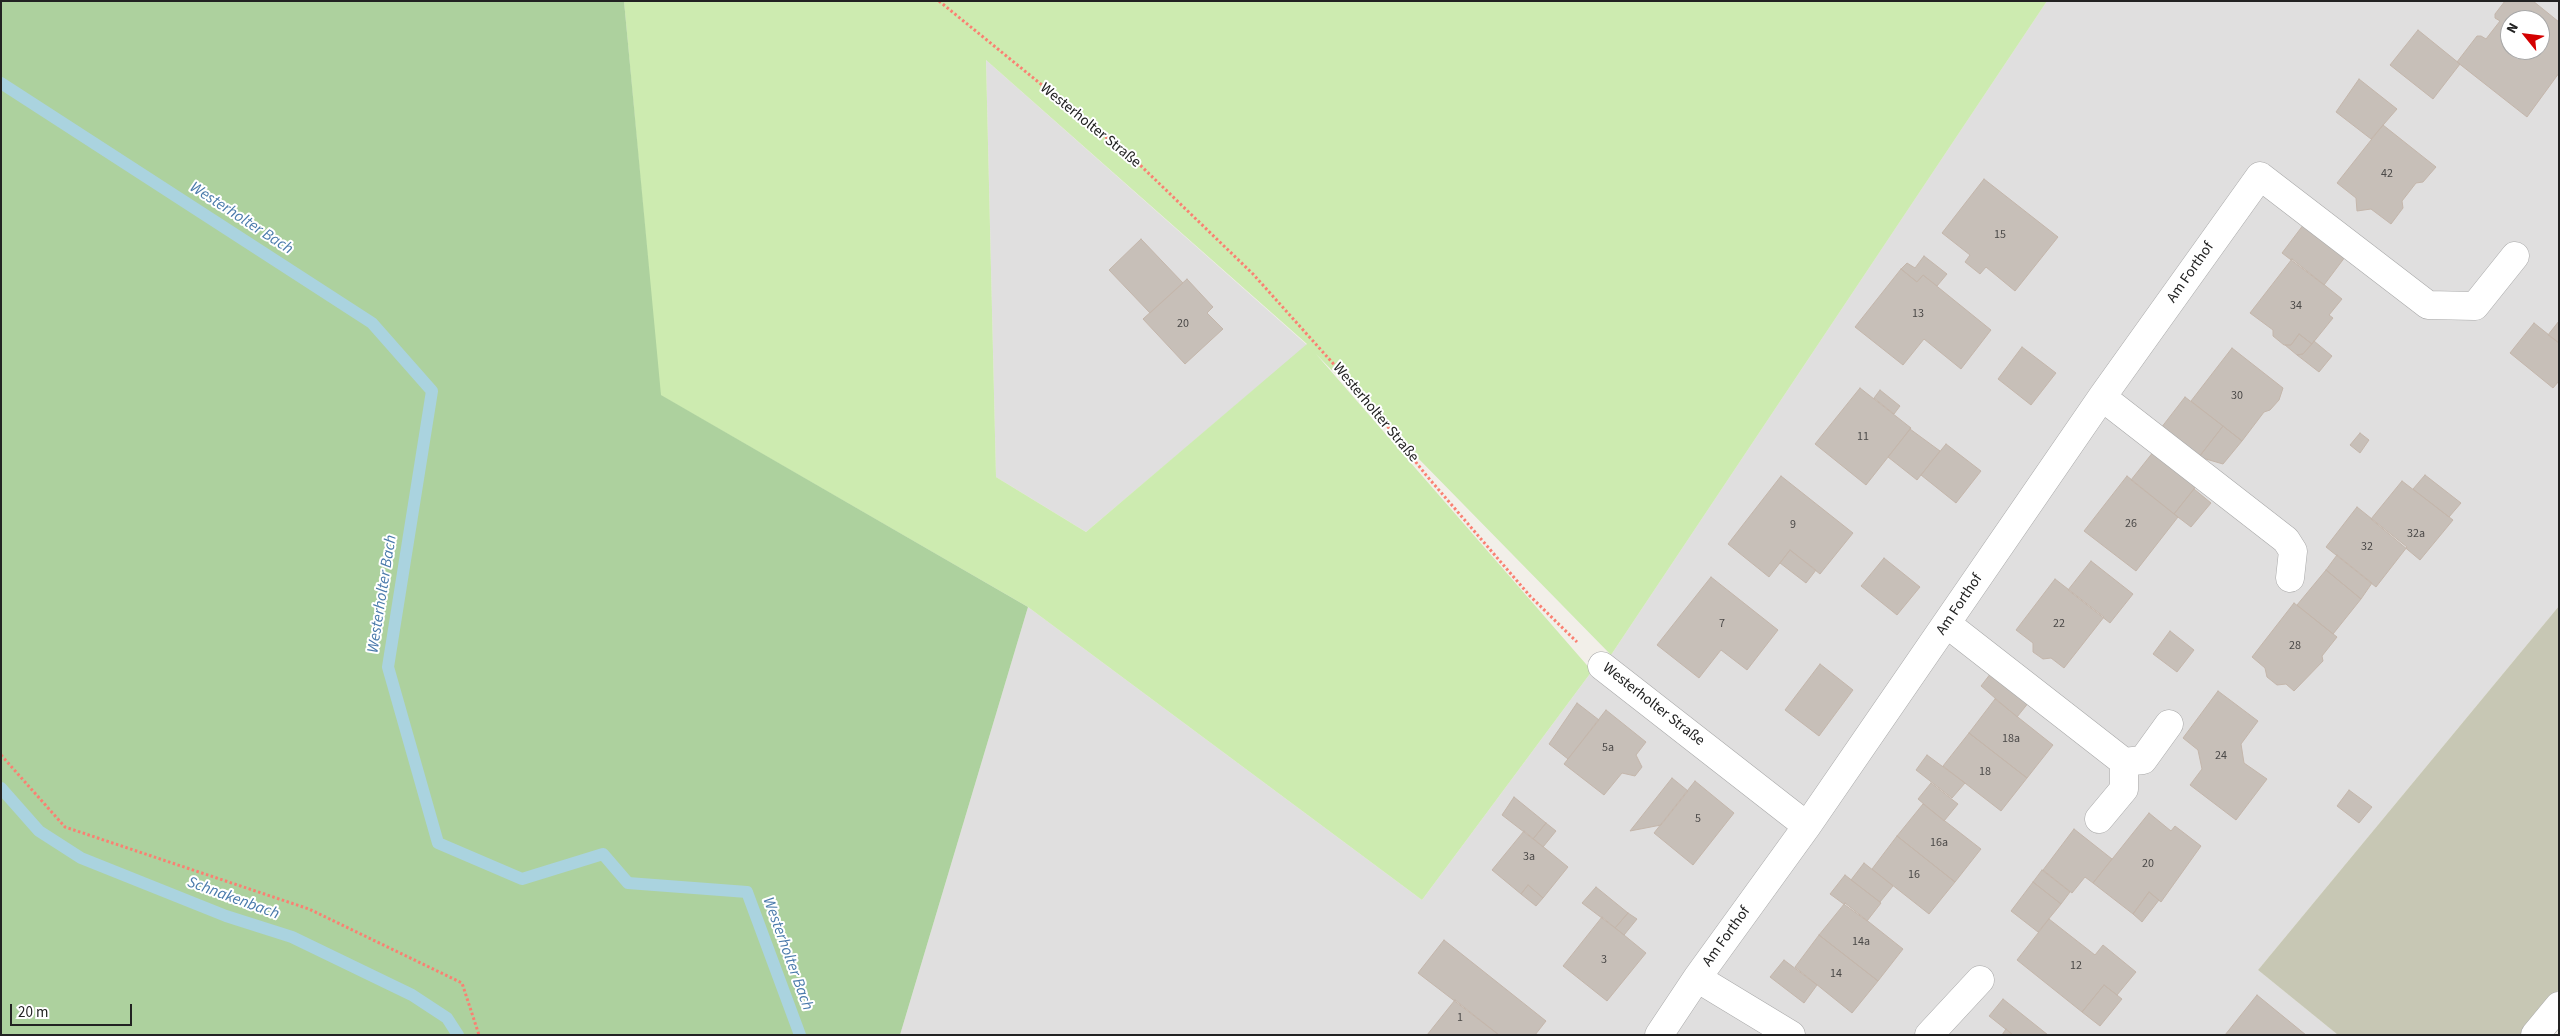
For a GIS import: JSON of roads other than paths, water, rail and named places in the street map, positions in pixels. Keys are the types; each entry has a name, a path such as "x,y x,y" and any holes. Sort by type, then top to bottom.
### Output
{"street":[{"name":"Am Forthof","path":"1659,1035 1697,978 1807,826 2102,397 2260,176 2428,306 2475,306 2515,256"},
{"path":"2102,397 2286,540 2293,551 2290,578"},
{"path":"1947,624 2124,762 2143,760 2169,724"},
{"name":"Westerholter Straße","path":"1602,666 1807,826"},
{"path":"2099,819 2124,789 2124,762"},
{"path":"1697,978 1791,1035"},
{"path":"1929,1035 1980,980"},
{"path":"2535,1035 2559,1006"}],"waterway":[{"name":"Westerholter Bach","path":"1,83 372,323 432,391 388,667 438,843 522,879 603,854 628,883 747,892 800,1035"},
{"name":"Schnakenbach","path":"1,788 39,831 81,858 226,916 292,937 412,995 447,1018 458,1035"}]}
